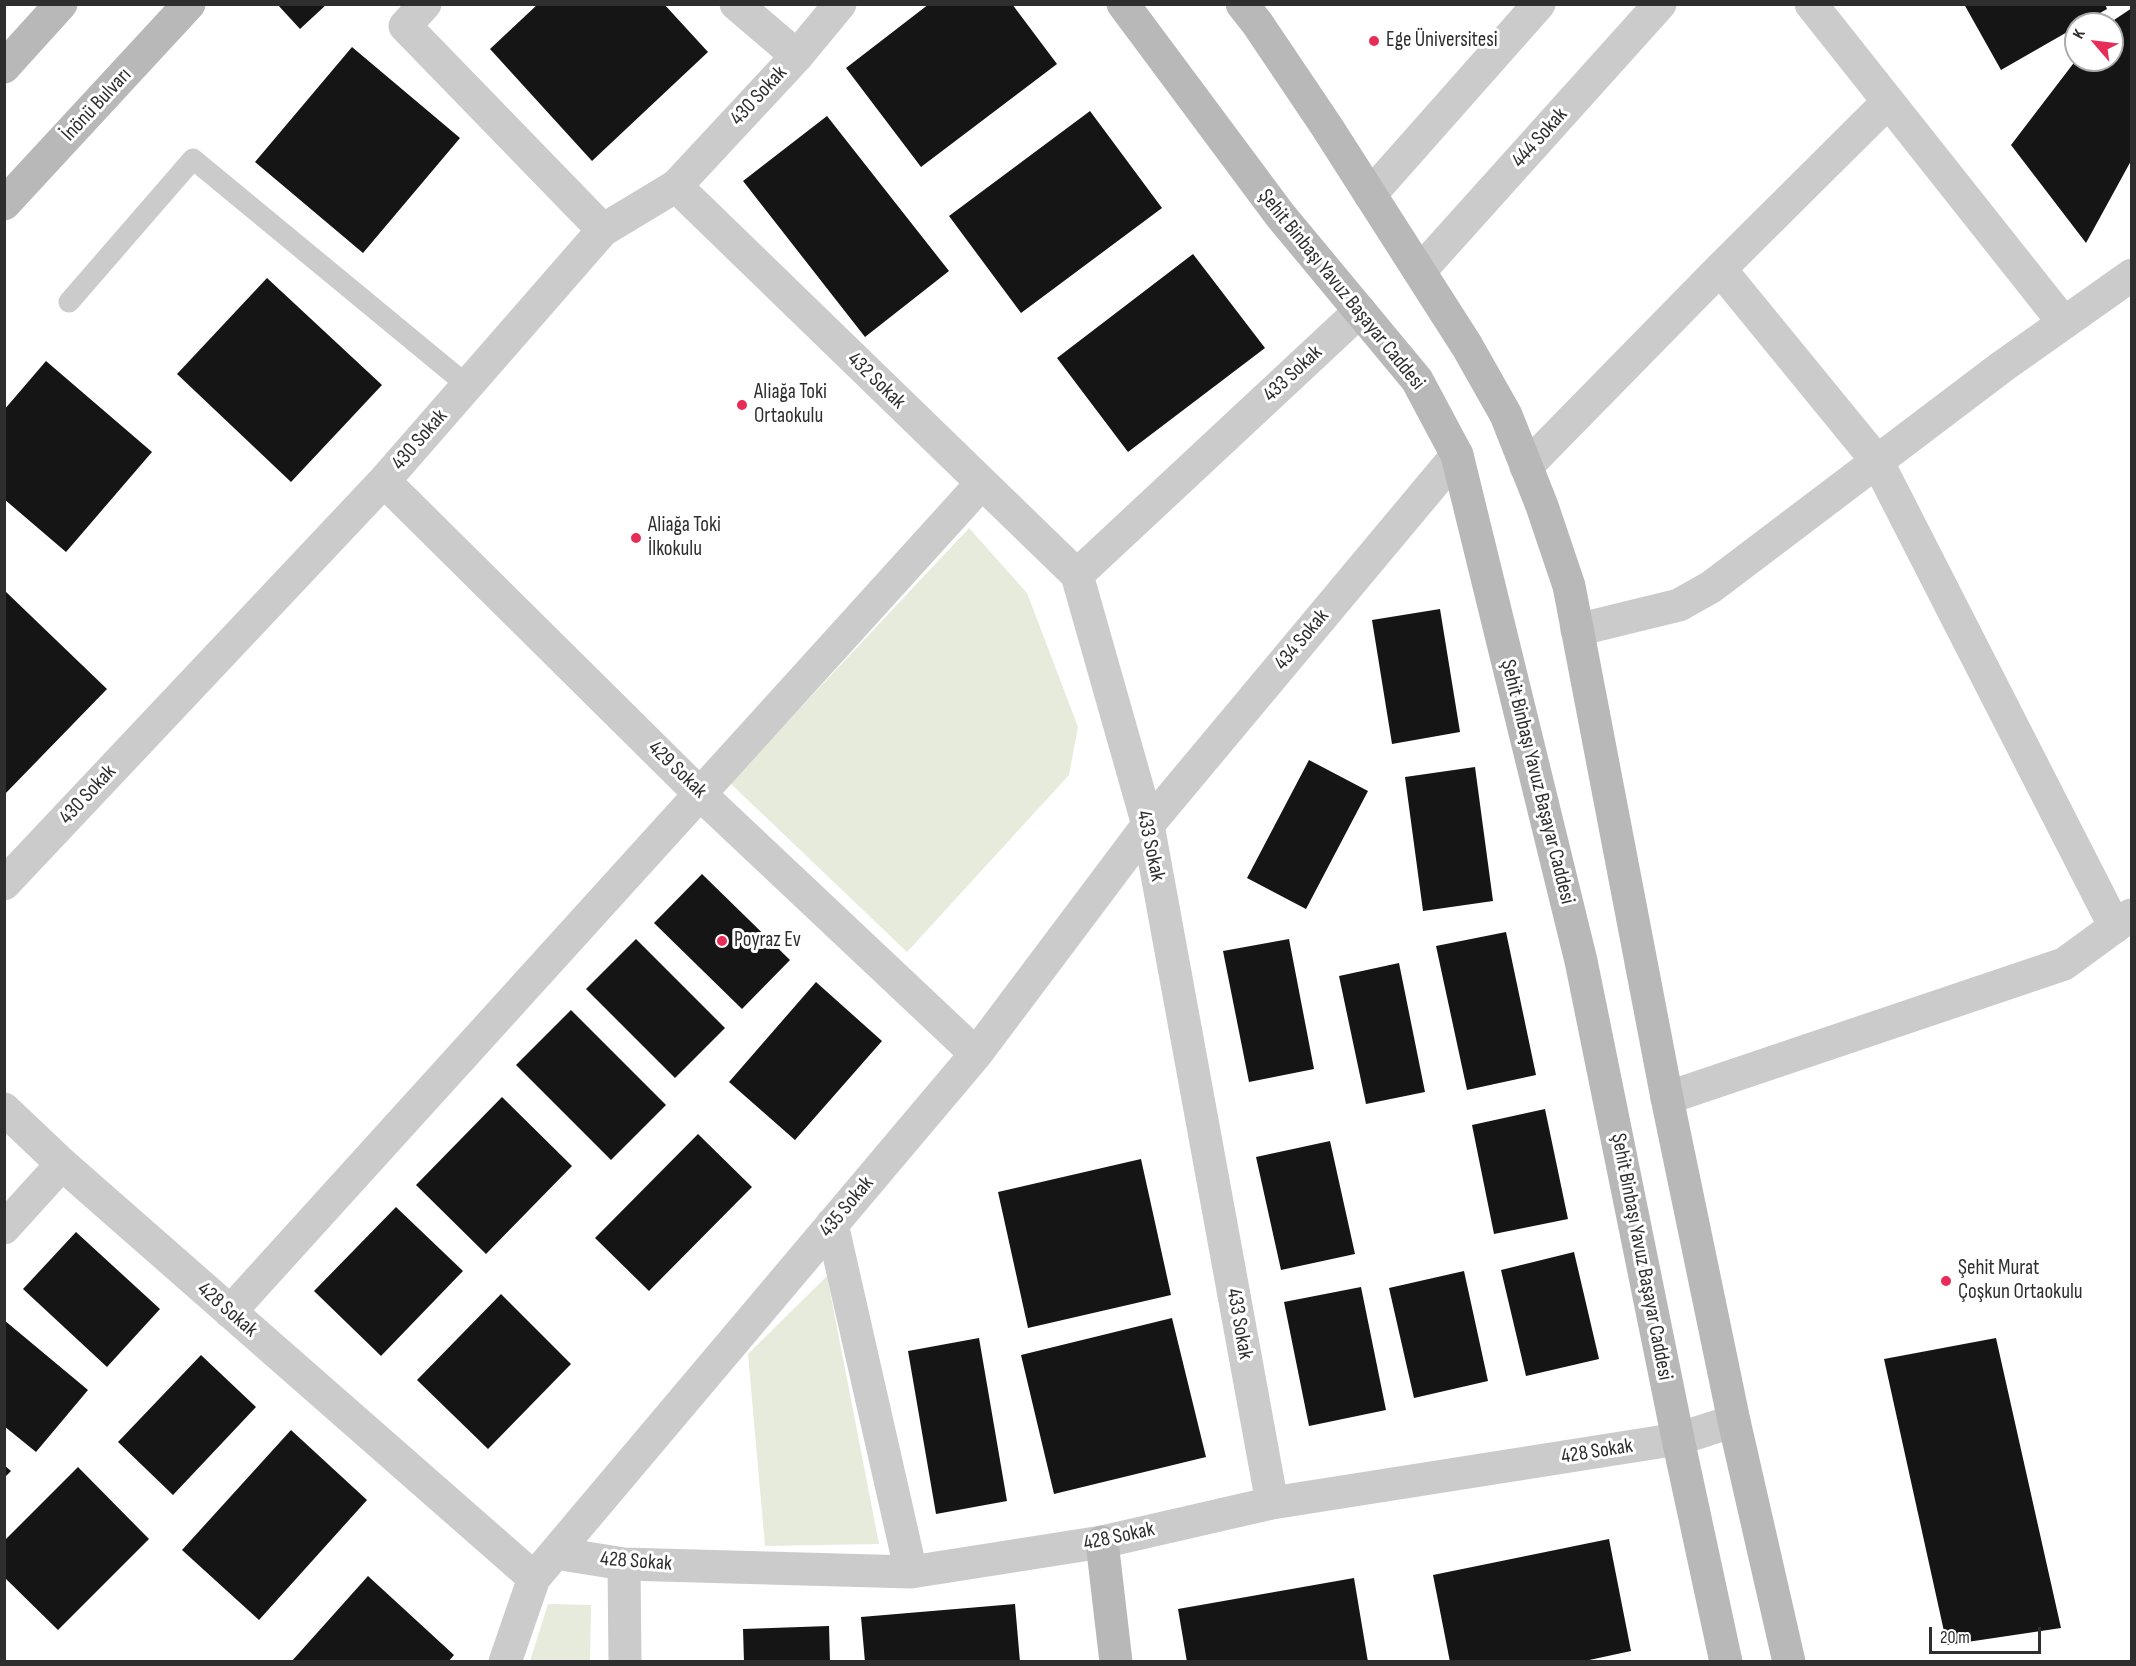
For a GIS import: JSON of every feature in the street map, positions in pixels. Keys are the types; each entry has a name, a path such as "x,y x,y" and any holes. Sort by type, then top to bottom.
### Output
{"street":[{"path":"4,67 61,4"},
{"name":"İnönü Bulvarı","path":"4,204 189,4"},
{"path":"424,4 405,26 603,230"},
{"path":"736,4 797,56"},
{"name":"430 Sokak","path":"4,884 384,481 603,230 676,186 797,56 840,4"},
{"name":"Şehit Binbaşı Yavuz Başayar Caddesi","path":"1123,4 1280,215 1417,380 1457,455 1581,961 1678,1439 1726,1662"},
{"path":"1242,4 1257,23 1420,271 1467,346 1506,415 1569,586 1667,1098 1734,1422 1789,1662"},
{"path":"1370,195 1539,4"},
{"name":"444 Sokak","path":"1420,271 1660,4"},
{"path":"1811,4 2064,323"},
{"path":"1526,467 1888,102"},
{"name":"432 Sokak","path":"676,186 1077,575"},
{"path":"1667,1098 2064,964 2123,921 1877,461 1720,269"},
{"path":"1577,630 1679,605 1711,587 2003,366 2132,275"},
{"name":"433 Sokak","path":"1272,1503 1148,825 1077,575 1360,311"},
{"name":"434 Sokak","path":"1148,825 1457,455"},
{"name":"429 Sokak","path":"384,481 699,793 976,1054"},
{"path":"230,1312 981,484"},
{"name":"435 Sokak","path":"534,1578 976,1054 1148,825"},
{"name":"428 Sokak","path":"4,1109 62,1164 534,1578"},
{"path":"4,1228 62,1164"},
{"path":"832,1224 911,1572"},
{"name":"428 Sokak","path":"555,1553 624,1564 911,1572 1102,1542 1272,1503 1678,1439 1734,1422"},
{"path":"1102,1542 1116,1662"},
{"path":"624,1564 625,1662"},
{"path":"505,1662 534,1578"}],"lane":[{"path":"69,302 193,159 468,386"}],"green space":[{"path":"969,528 1027,593 1078,727 1069,775 907,952 730,783"},
{"path":"827,1276 879,1544 765,1546 748,1354"},
{"path":"548,1604 591,1605 590,1661 530,1661"}],"building":[{"path":"277,4 327,4 300,29"},
{"path":"538,4 664,4 708,52 592,161 490,49"},
{"path":"929,4 1012,4 1057,64 921,167 846,68"},
{"path":"1964,4 2105,4 2107,9 2102,12 2064,12 2064,34 2001,70"},
{"path":"2132,8 2132,159 2086,243 2011,145 2067,72 2124,72 2124,13"},
{"path":"352,47 460,138 363,253 255,162"},
{"path":"1090,111 1162,208 1021,313 949,216"},
{"path":"827,116 949,271 865,337 743,181"},
{"path":"1193,254 1265,348 1128,452 1057,358"},
{"path":"267,278 382,385 291,482 177,374"},
{"path":"46,361 152,452 66,552 4,499 4,410"},
{"path":"4,590 107,689 4,795"},
{"path":"1440,609 1460,732 1392,744 1372,620"},
{"path":"1309,760 1368,791 1306,909 1247,878"},
{"path":"1475,767 1493,901 1423,911 1405,777"},
{"name":"Poyraz Ev","path":"702,874 790,960 742,1009 654,923"},
{"path":"1506,932 1536,1075 1467,1090 1436,946"},
{"path":"636,939 725,1028 675,1078 586,989"},
{"path":"1289,939 1314,1069 1249,1082 1223,951"},
{"path":"1399,963 1425,1092 1366,1104 1339,976"},
{"path":"816,982 882,1041 795,1140 729,1082"},
{"path":"571,1010 666,1105 611,1160 516,1065"},
{"path":"502,1097 572,1166 486,1254 416,1185"},
{"path":"1545,1109 1568,1219 1494,1234 1472,1125"},
{"path":"698,1134 752,1187 649,1291 595,1238"},
{"path":"1330,1141 1355,1254 1281,1270 1256,1157"},
{"path":"1141,1159 1171,1295 1028,1328 998,1192"},
{"path":"396,1207 463,1271 381,1356 314,1291"},
{"path":"76,1232 160,1309 107,1367 23,1289"},
{"path":"1574,1252 1599,1359 1526,1376 1501,1270"},
{"path":"1464,1271 1488,1381 1414,1398 1389,1288"},
{"path":"1361,1287 1386,1410 1309,1426 1284,1302"},
{"path":"501,1294 571,1364 488,1449 417,1380"},
{"path":"1172,1318 1206,1457 1054,1494 1021,1355"},
{"path":"4,1320 88,1390 36,1452 4,1426"},
{"path":"979,1338 1007,1501 936,1514 908,1351"},
{"path":"1996,1338 2061,1628 1947,1645 1884,1359"},
{"path":"201,1355 256,1407 173,1495 118,1442"},
{"path":"291,1430 367,1500 259,1620 182,1550"},
{"path":"4,1465 11,1471 4,1478"},
{"path":"78,1467 149,1539 58,1630 4,1577 4,1541"},
{"path":"1609,1539 1631,1651 1580,1662 1450,1662 1433,1575"},
{"path":"368,1576 454,1655 448,1662 291,1662"},
{"path":"1354,1578 1368,1662 1187,1662 1178,1609"},
{"path":"1015,1604 1020,1662 865,1662 861,1617"},
{"path":"829,1626 830,1662 744,1662 743,1629"}],"place":[{"name":"Ege Üniversitesi","path":"1374,41"},
{"name":"Aliağa Toki Ortaokulu","path":"742,405"},
{"name":"Aliağa Toki İlkokulu","path":"636,538"},
{"name":"Poyraz Ev","path":"722,941"},
{"name":"Şehit Murat Çoşkun Ortaokulu","path":"1946,1281"}]}
